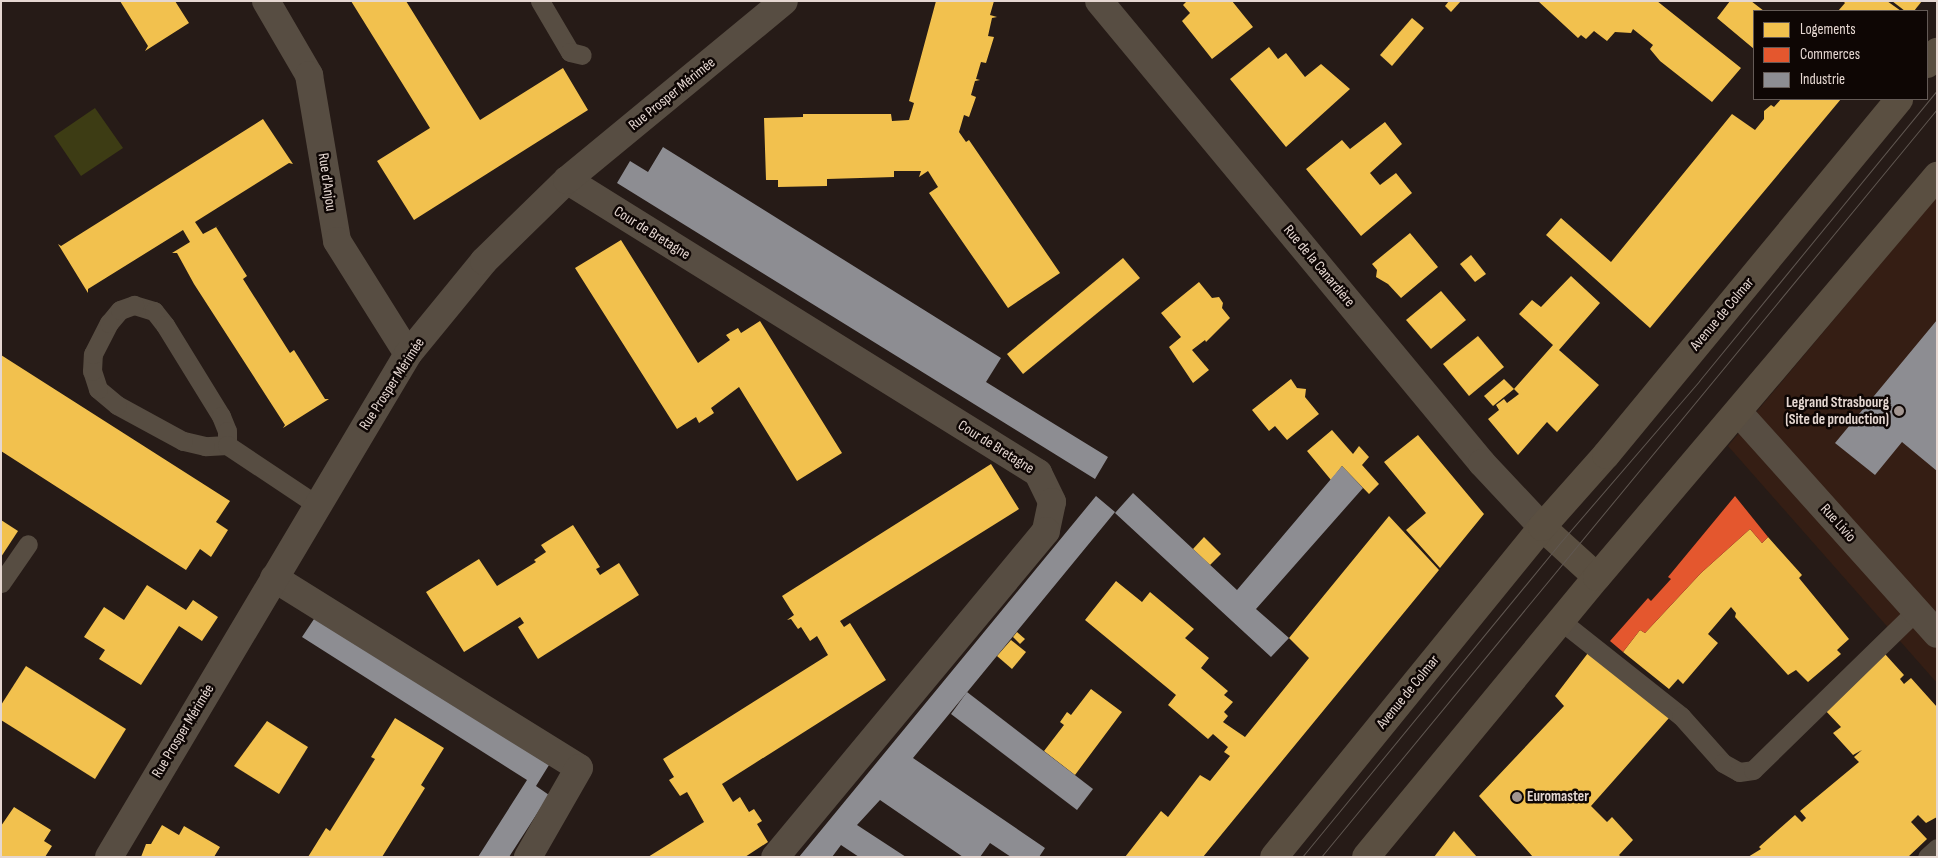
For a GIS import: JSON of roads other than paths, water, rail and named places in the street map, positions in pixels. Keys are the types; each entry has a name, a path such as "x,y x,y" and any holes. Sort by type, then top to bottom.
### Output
{"main road":[{"path":"1928,63 1937,52"},
{"name":"Avenue de Colmar","path":"1274,857 1542,527 1898,100"},
{"path":"1366,857 1597,577 1937,176"},
{"path":"1542,527 1597,577"}],"street":[{"name":"Rue d'Anjou","path":"266,1 309,75 337,241 408,354"},
{"name":"Rue Prosper Mérimée","path":"109,857 408,354 484,262 567,180 784,1"},
{"name":"Rue de la Canardière","path":"1099,1 1482,463 1542,527"},
{"name":"Cour de Bretagne","path":"567,180 1038,473 1052,502 1046,531 776,857"},
{"name":"Rue Livio","path":"1738,412 1937,634"},
{"path":"274,578 579,768 528,857"}],"lane":[{"path":"540,1 570,52 582,55"},
{"path":"228,445 221,416 165,325 154,311 145,306 134,305 120,310 93,354 92,371 98,389 117,405 184,442 204,446 228,445 317,505"},
{"path":"1,583 28,544"},
{"path":"1562,621 1681,716 1723,763 1739,772 1753,770 1916,611"},
{"path":"1927,857 1937,848"}],"tram line":[{"path":"1302,857 1559,544 1699,381 1937,90"},
{"path":"1321,857 1937,109"}],"place":[{"name":"Legrand Strasbourg (Site de production)","path":"1899,411"},
{"name":"Euromaster","path":"1517,797"}]}
